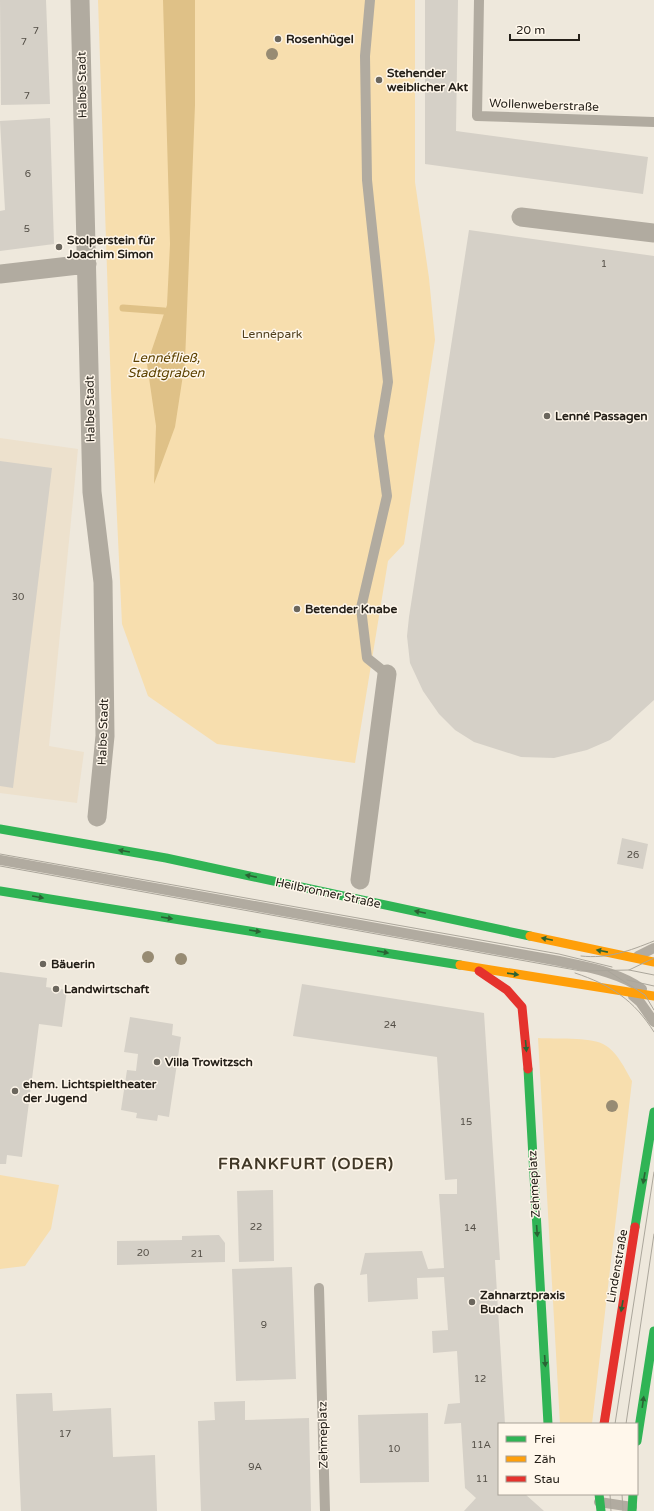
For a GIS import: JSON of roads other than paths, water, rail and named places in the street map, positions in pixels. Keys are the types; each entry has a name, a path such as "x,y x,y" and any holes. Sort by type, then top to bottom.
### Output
{"street":[{"name":"Halbe Stadt","path":"80,0 92,492 103,597 105,736 97,817"},
{"path":"521,217 654,233"},
{"path":"0,274 87,264"},
{"name":"Heilbronner Straße","path":"360,880 388,674"},
{"name":"Heilbronner Straße","path":"0,829 166,858 654,962"},
{"path":"0,891 297,938 474,968 579,983 627,991 652,998"},
{"name":"Zehmeplatz","path":"474,968 507,990 522,1007 528,1071 548,1423"},
{"name":"Lindenstraße","path":"604,1423 614,1353 654,1112"},
{"path":"638,1435 654,1332"},
{"path":"632,1509 633,1495"}],"lane":[{"path":"370,0 365,56 367,180 388,382 380,436 387,496 361,608 367,658 388,674"},
{"name":"Wollenweberstraße","path":"479,0 477,116 654,122"},
{"path":"0,860 559,961 614,975 632,982 652,998"},
{"path":"559,961 593,963 636,958 654,948"},
{"path":"559,961 587,971 627,991 640,1002 654,1022"},
{"name":"Zehmeplatz","path":"319,1288 325,1511"},
{"path":"597,1500 632,1509"}],"water":[{"name":"Lennéfließ, Stadtgraben","path":"163,0 195,0 195,105 185,362 175,427 154,484 156,426 147,364 167,305 170,244"}],"waterway":[{"path":"123,308 164,311"}],"tram line":[{"path":"0,854 559,954 612,967"},
{"path":"0,866 581,971 629,970 654,958"},
{"path":"581,956 591,957 609,955 627,951 654,941"},
{"path":"629,970 654,975"},
{"path":"608,971 645,995 654,1010"},
{"path":"575,973 600,983 630,1002 654,1032"},
{"path":"627,980 654,986"},
{"path":"615,1423 654,1172"},
{"path":"626,1423 654,1234"},
{"path":"610,1495 611,1511"},
{"path":"622,1495 623,1511"}],"place":[{"name":"Rosenhügel","path":"278,39"},
{"name":"Stehender weiblicher Akt","path":"379,80"},
{"name":"Stolperstein für Joachim Simon","path":"59,247"},
{"name":"Lenné Passagen","path":"547,416"},
{"name":"Betender Knabe","path":"297,609"},
{"name":"Bäuerin","path":"43,964"},
{"name":"Landwirtschaft","path":"56,989"},
{"name":"Villa Trowitzsch","path":"157,1062"},
{"name":"ehem. Lichtspieltheater der Jugend","path":"15,1091"},
{"name":"Zahnarztpraxis Budach","path":"472,1302"}],"district":[{"name":"FRANKFURT (ODER)","path":"306,1163"}],"park label":[{"name":"Lennépark","path":"272,334"}]}
